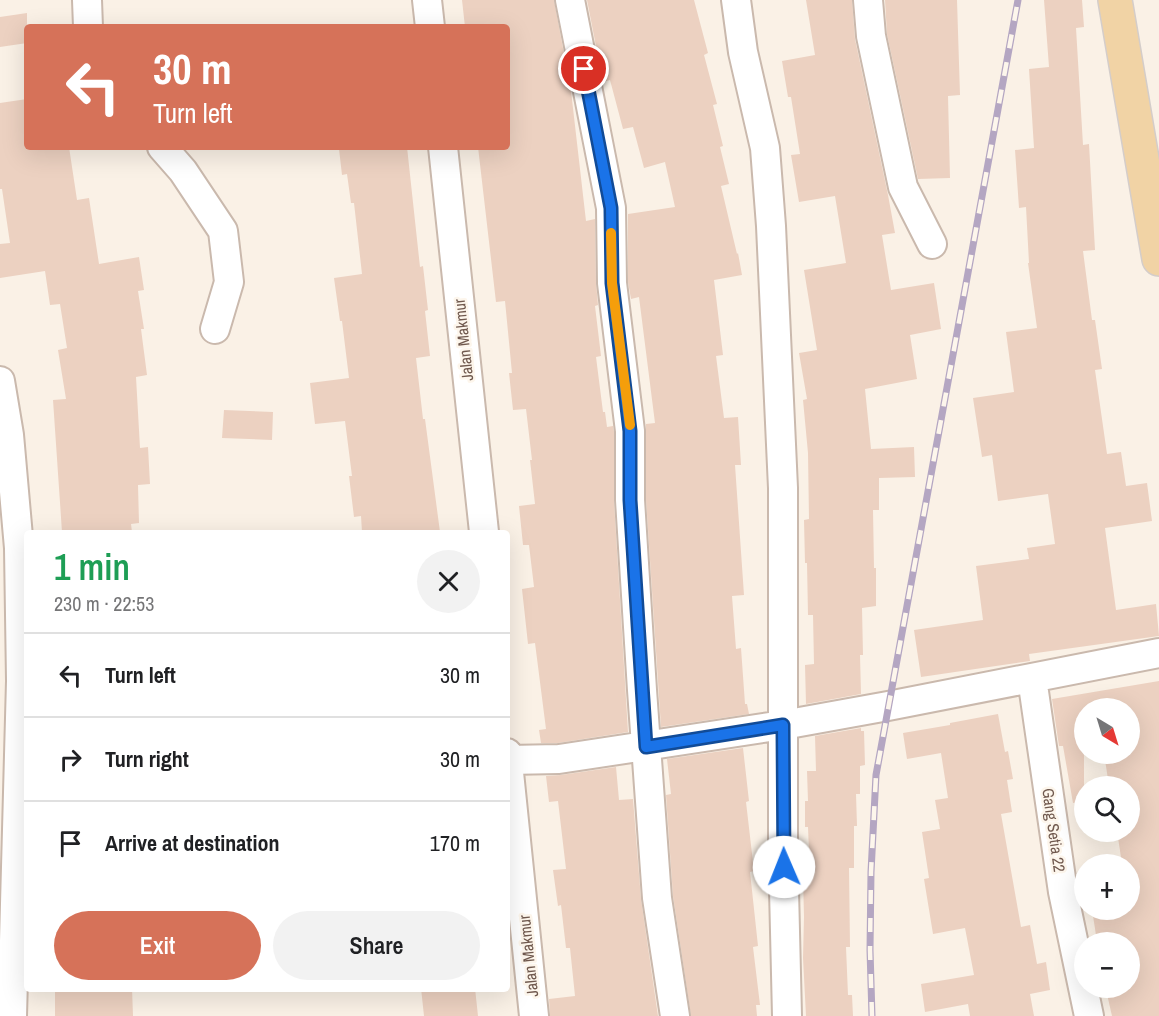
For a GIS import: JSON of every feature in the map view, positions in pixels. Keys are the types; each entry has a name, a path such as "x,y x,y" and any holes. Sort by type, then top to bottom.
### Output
{"main road":[{"path":"1115,0 1159,259"}],"street":[{"path":"87,0 88,24"},
{"path":"427,0 430,24"},
{"path":"570,0 611,208 612,283 630,431 630,500 657,898 675,1016"},
{"path":"736,0 743,52 765,148 771,226 783,488 786,1016"},
{"path":"868,0 872,36 903,187 933,244"},
{"path":"165,150 183,171 223,231 229,282 215,329"},
{"name":"Jalan Makmur","path":"443,150 484,530"},
{"path":"0,381 3,413 9,435 19,548 10,636 21,681 8,889 12,1016"},
{"path":"510,760 559,759 783,725 1159,653"},
{"name":"Gang Setia 22","path":"1032,678 1063,892 1089,1016"},
{"name":"Jalan Makmur","path":"510,780 534,1016"}],"building":[{"path":"462,0 554,0 571,91 586,221 595,219 598,305 595,306 601,356 596,357 603,412 605,412 607,427 613,426 614,432 614,501 628,732 558,743 541,743 539,730 546,729 535,643 528,644 522,589 534,587 529,545 523,545 519,506 535,504 530,460 532,460 526,409 513,410 505,301 496,302 478,150 510,150 510,24 465,24"},
{"path":"587,0 694,0 708,53 704,55 717,104 713,105 729,184 721,186 742,275 714,280 723,355 716,356 724,418 738,417 741,465 735,465 744,595 732,596 736,649 741,648 745,704 747,704 749,714 661,727 646,499 646,424 655,423 639,297 631,299 628,282 628,214 675,207 665,162 644,168 633,127 623,129 610,80 603,82"},
{"path":"806,0 852,0 855,39 895,233 882,235 891,290 934,283 941,329 910,335 917,379 865,389 871,449 914,447 915,477 879,478 879,510 873,510 876,606 862,608 861,694 806,704 805,665 814,664 813,615 808,615 807,563 805,563 804,520 809,519 808,453 803,400 807,399 799,353 817,350 804,270 846,263 835,196 799,202 791,155 800,154 791,97 788,97 782,61 815,55"},
{"path":"885,0 957,0 960,95 948,96 950,178 918,179 887,34"},
{"path":"1044,0 1082,0 1084,27 1076,28 1083,145 1089,144 1095,250 1083,251 1092,320 1095,320 1102,369 1095,370 1107,454 1121,452 1126,486 1147,483 1152,521 1105,528 1116,610 1156,604 1159,636 1029,654 1030,661 921,677 914,630 983,620 976,566 1029,559 1027,548 1055,544 1048,494 998,501 992,455 982,457 973,398 1014,392 1006,332 1037,328 1028,263 1026,207 1019,208 1015,150 1034,148 1029,69 1049,67"},
{"path":"27,13 27,24 24,24 24,43 0,47 0,17"},
{"path":"24,99 24,150 69,150 77,200 89,198 99,264 139,257 144,290 138,291 144,329 141,329 147,375 136,377 140,448 148,447 150,484 138,485 139,523 131,524 132,530 62,530 53,400 66,399 58,350 67,348 60,304 50,305 45,271 0,278 0,244 10,243 2,189 0,189 0,103"},
{"path":"339,150 407,150 420,267 423,266 428,310 425,311 430,356 416,358 440,530 362,530 361,516 354,517 349,476 352,476 345,421 315,424 310,383 349,378 334,278 362,274 354,203 351,203 347,174 342,175"},
{"path":"224,410 273,412 272,440 222,438"},
{"path":"1159,681 1159,1016 1112,1016 1108,998 1140,998 1140,932 1095,932 1094,920 1140,920 1140,854 1120,854 1119,842 1140,842 1140,776 1107,776 1106,764 1140,764 1140,698 1074,698 1074,764 1084,764 1084,776 1074,776 1073,803 1063,746 1059,746 1052,699"},
{"path":"998,714 1013,779 1007,780 1012,812 1001,814 1021,927 1030,925 1037,964 1046,962 1050,990 1030,994 1034,1016 970,1016 968,1004 925,1012 921,984 974,975 965,928 933,934 924,879 929,878 922,832 940,829 935,800 948,798 941,753 907,759 903,733"},
{"path":"861,728 861,731 864,731 865,765 860,766 860,794 856,794 857,826 854,826 854,868 849,868 850,947 846,947 848,995 852,995 853,1016 806,1016 803,876 810,876 808,827 805,827 805,801 808,801 807,771 816,771 815,736"},
{"path":"743,748 749,801 746,802 754,871 750,872 758,946 753,947 760,1005 756,1005 757,1016 691,1016 673,896 666,795 671,794 667,759"},
{"path":"616,767 619,800 633,799 641,899 658,1016 550,1016 549,999 575,996 570,948 566,948 561,905 558,906 553,870 566,869 558,801 549,802 546,776"},
{"path":"55,992 132,992 133,1016 55,1016"},
{"path":"421,992 475,992 478,1016 424,1016"}],"railway":[{"path":"872,1016 871,872 876,775 1018,0"}],"slow traffic":[{"path":"611,233 612,283 630,425"}],"route":[{"path":"584,69 611,208 612,283 630,431 630,500 646,747 783,725 784,867"}]}
